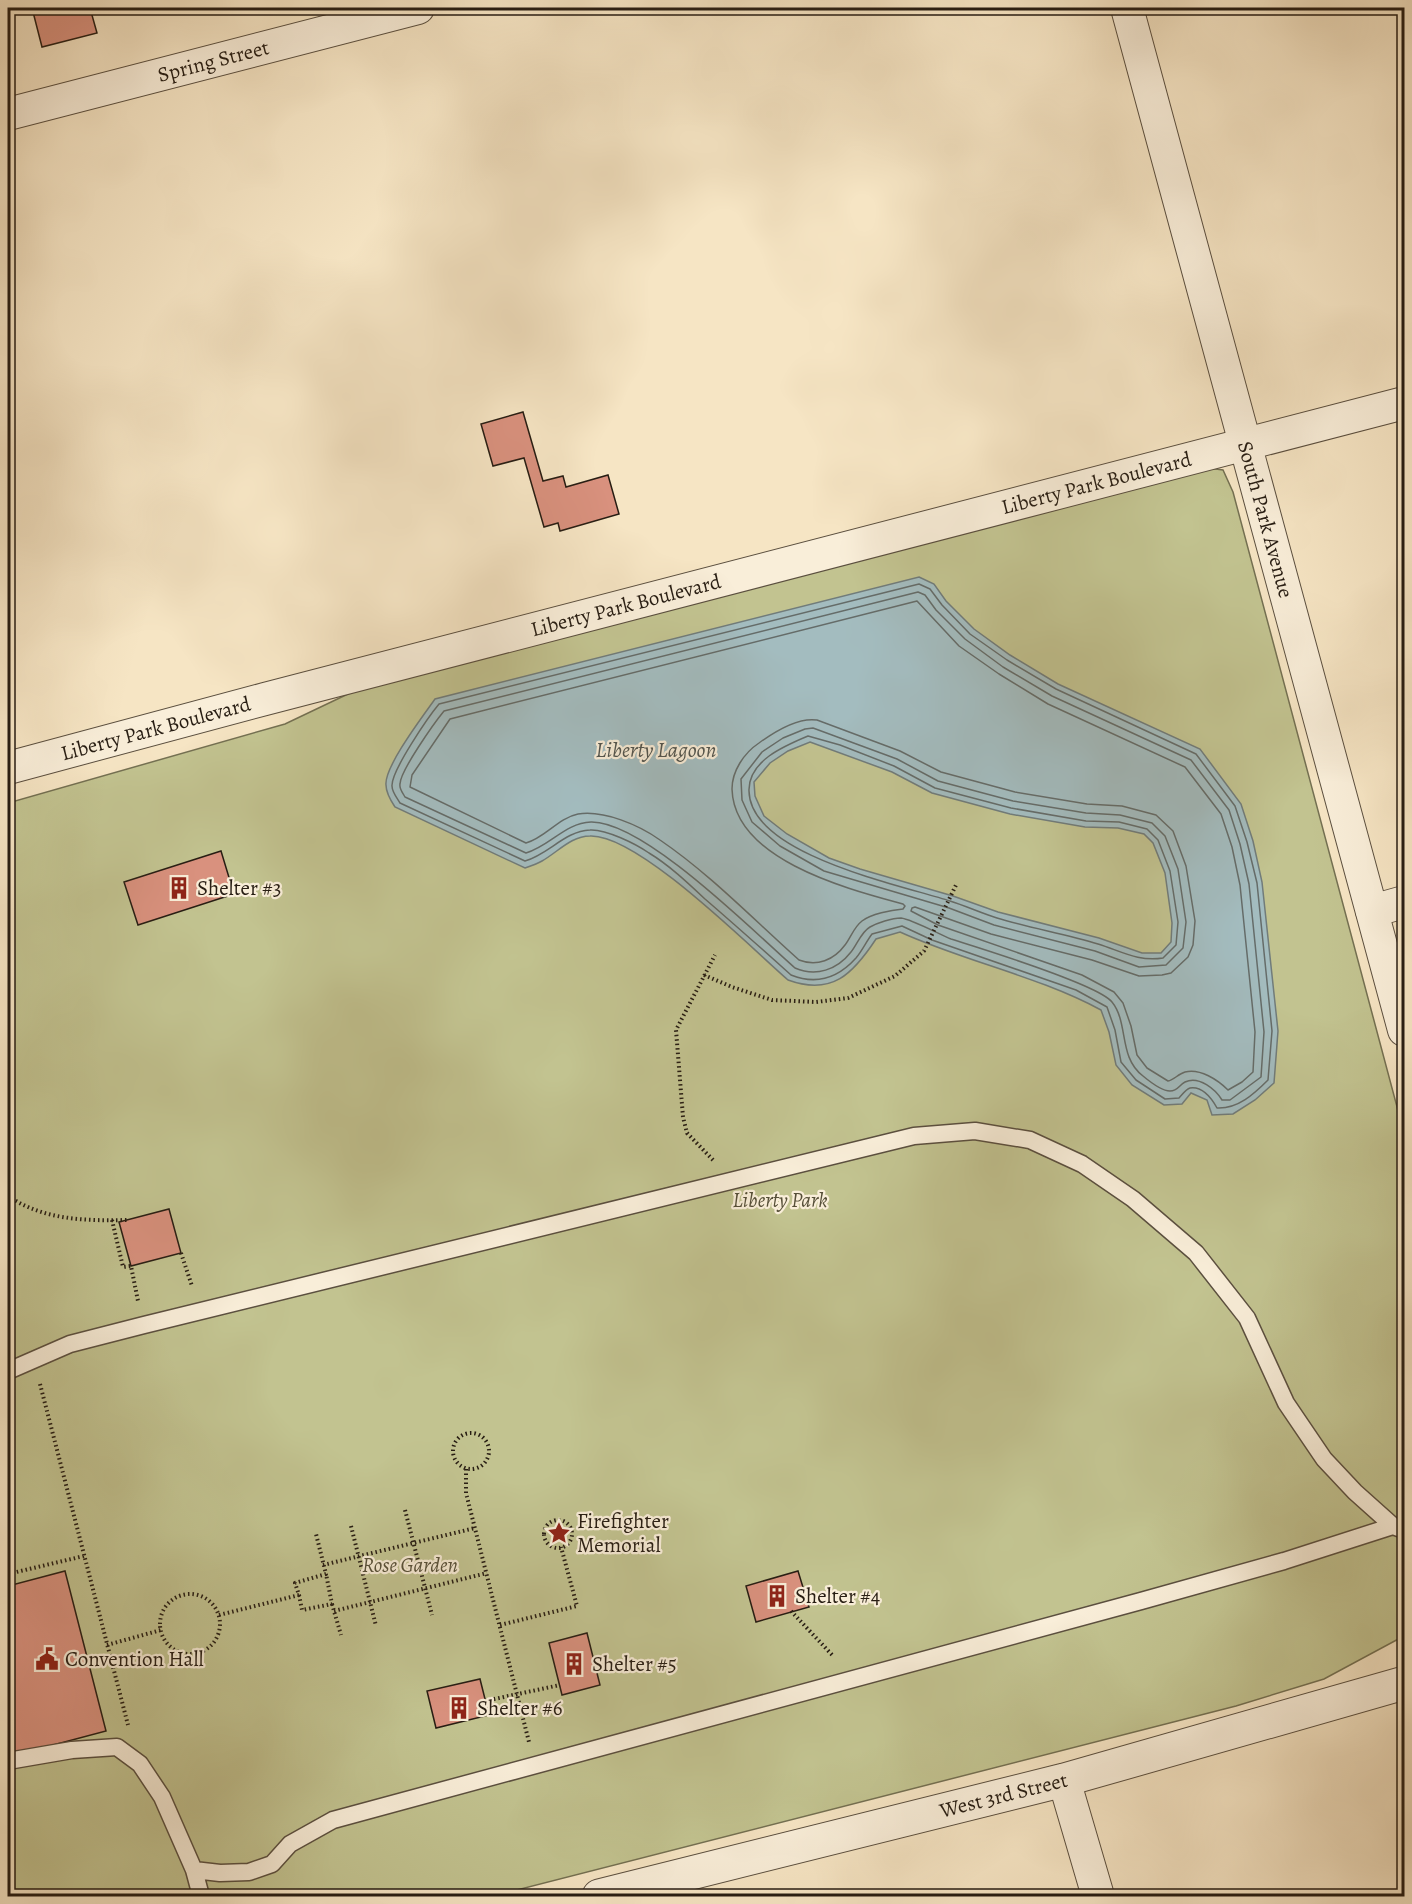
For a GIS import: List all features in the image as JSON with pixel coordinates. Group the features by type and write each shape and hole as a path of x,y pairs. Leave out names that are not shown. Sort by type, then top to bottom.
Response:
{"street":[{"name":"Spring Street","path":"8,114 418,8"},
{"name":"South Park Avenue","path":"1127,8 1404,1030"},
{"name":"Liberty Park Boulevard","path":"8,768 276,696 1404,403"},
{"path":"1372,911 1404,902"},
{"name":"West 3rd Street","path":"599,1896 1064,1780 1404,1683"},
{"path":"1064,1780 1098,1896"}],"lane":[{"path":"8,1371 70,1344 144,1325 914,1136 975,1131 1030,1140 1082,1164 1133,1199 1196,1253 1246,1318 1286,1403 1324,1459 1355,1492 1399,1528"},
{"path":"194,1870 220,1873 249,1872 272,1864 290,1844 333,1820 856,1680 1399,1528"},
{"path":"8,1761 72,1750 117,1747 140,1764 162,1797 194,1870 201,1896"}],"path":[{"path":"704,975 772,1000 816,1002 848,998 895,976 924,951 956,885"},
{"path":"716,955 676,1030 683,1117 687,1132 731,1181"},
{"path":"8,1196 16,1202 48,1215 86,1221 127,1220"},
{"path":"112,1220 123,1267 131,1266 144,1325"},
{"path":"181,1253 201,1311"},
{"path":"33,1360 128,1725"},
{"path":"470,1433 476,1434 485,1440 489,1452 479,1467 466,1469 454,1458 453,1446 460,1437 470,1433"},
{"path":"466,1469 466,1493 535,1766"},
{"path":"405,1510 432,1615"},
{"path":"555,1520 568,1523 572,1531 569,1543 561,1547 551,1546 544,1534 547,1525 555,1520"},
{"path":"351,1526 376,1626"},
{"path":"323,1564 475,1528"},
{"path":"316,1534 341,1635"},
{"path":"500,1625 578,1606 561,1547"},
{"path":"8,1574 84,1556"},
{"path":"334,1611 487,1573"},
{"path":"326,1574 295,1582 302,1610 332,1604"},
{"path":"219,1615 299,1594"},
{"path":"198,1595 214,1606 219,1615 219,1634 214,1643 197,1653 178,1652 170,1647 161,1630 160,1620 164,1611 178,1597 198,1595"},
{"path":"791,1611 856,1680"},
{"path":"107,1646 161,1630"},
{"path":"485,1701 560,1685"}],"green space":[{"name":"Liberty Park","path":"1201,467 1223,470 1233,492 1404,1133 1404,1636 1324,1679 1236,1706 493,1896 8,1896 8,803 285,724 371,683"}],"water":[{"name":"Liberty Lagoon","path":"919,577 934,584 946,601 974,629 1010,655 1058,684 1200,749 1241,804 1253,841 1262,882 1278,1031 1274,1083 1255,1100 1233,1114 1212,1115 1207,1100 1191,1093 1182,1104 1164,1105 1132,1085 1116,1065 1109,1032 1101,1010 1027,978 925,943 900,932 876,939 850,972 840,979 817,985 803,984 788,980 721,919 664,872 611,840 583,837 565,845 542,861 525,868 395,807 390,800 386,785 391,766 435,699","holes":["810,742 892,772 932,793 1010,814 1085,827 1118,828 1144,834 1153,843 1165,873 1172,923 1171,942 1161,953 1142,953 1099,938 998,912 953,896 860,869 829,858 787,834 764,816 755,796 754,782 770,763 788,751"]}],"building":[{"path":"32,8 90,8 97,33 42,47"},
{"path":"523,412 543,481 563,476 566,487 608,475 619,514 560,531 558,523 544,527 524,458 493,466 481,424"},
{"name":"Shelter #3","path":"221,851 234,894 138,925 124,882"},
{"path":"169,1209 181,1253 131,1266 119,1222"},
{"name":"Convention Hall","path":"65,1571 106,1731 8,1757 8,1586"},
{"name":"Shelter #4","path":"798,1571 809,1607 756,1622 746,1586"},
{"name":"Shelter #5","path":"587,1633 600,1685 562,1695 549,1643"},
{"name":"Shelter #6","path":"480,1679 489,1715 436,1728 427,1691"}],"place":[{"name":"Shelter #3","path":"179,888"},
{"name":"Firefighter Memorial","path":"559,1533"},
{"name":"Shelter #4","path":"777,1596"},
{"name":"Convention Hall","path":"47,1659"},
{"name":"Shelter #5","path":"574,1664"},
{"name":"Shelter #6","path":"459,1708"}],"park label":[{"name":"Rose Garden","path":"410,1565"}]}
